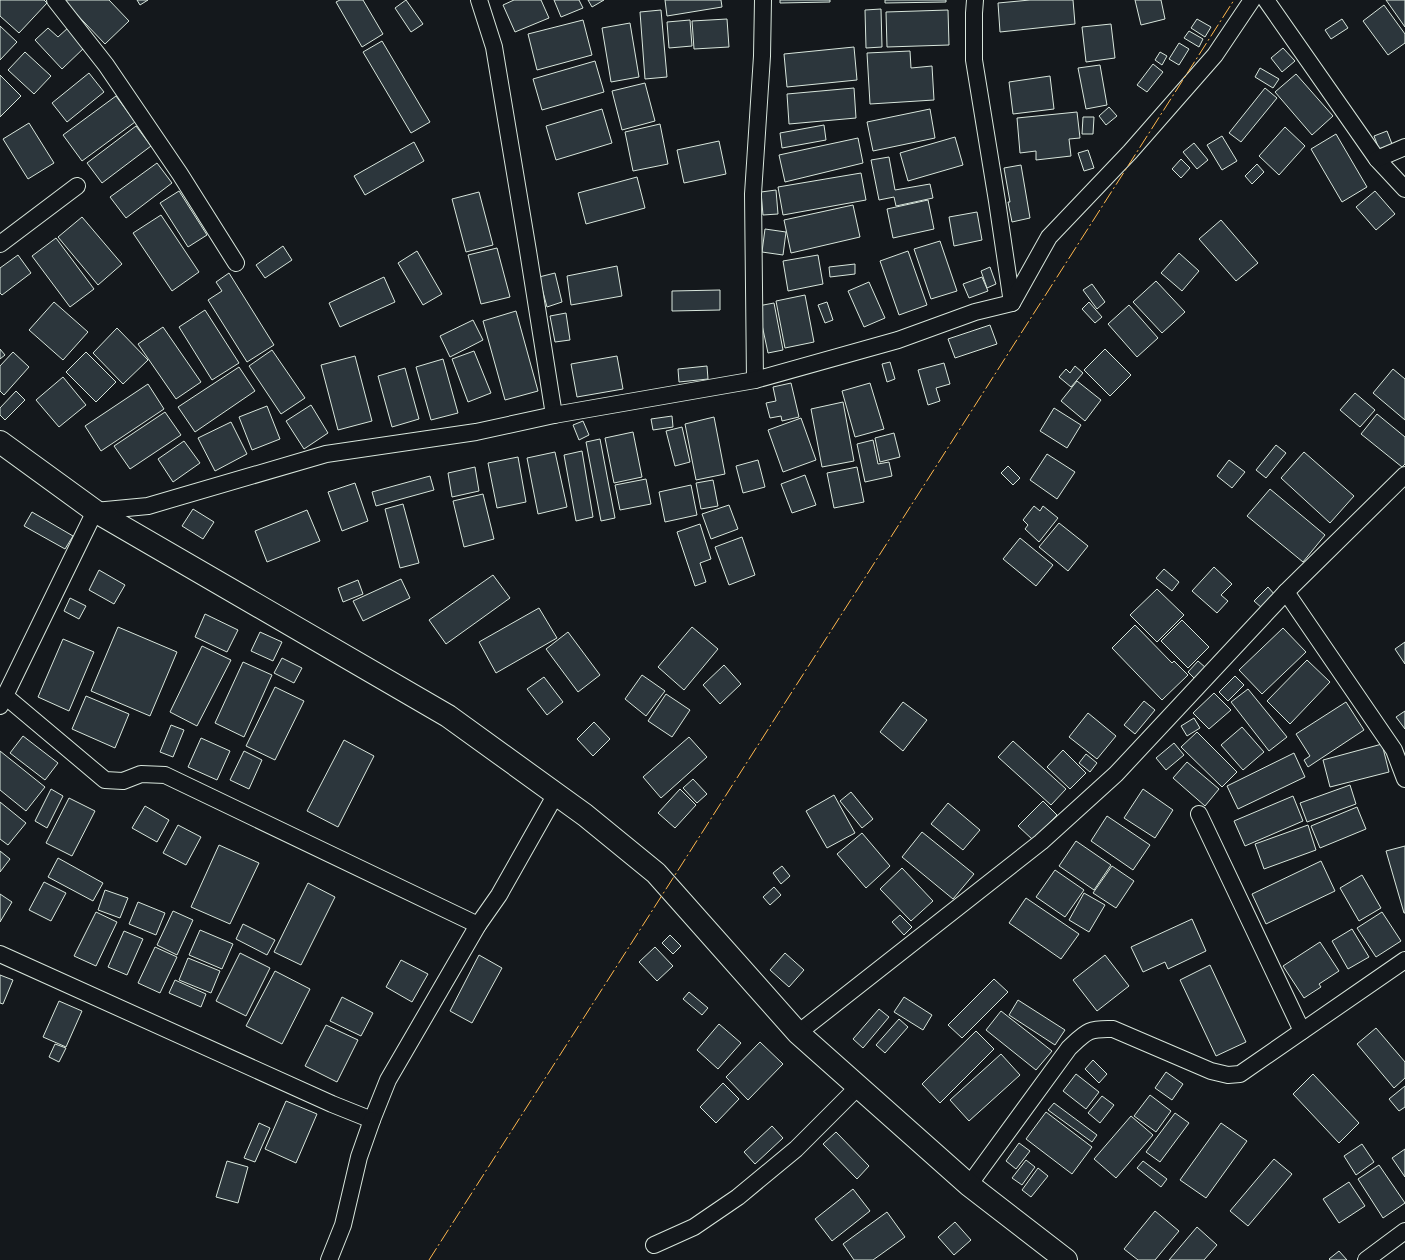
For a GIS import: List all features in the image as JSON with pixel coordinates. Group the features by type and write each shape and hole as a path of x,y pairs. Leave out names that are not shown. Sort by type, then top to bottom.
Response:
{"main road":[{"path":"0,442 96,511 448,716 585,815 656,873 798,1033 969,1185 1066,1260"}],"street":[{"path":"55,0 106,65 180,174 236,263"},
{"path":"479,0 494,48 554,414"},
{"path":"755,380 753,194 762,56 763,0"},
{"path":"976,0 974,13 974,60 1012,303"},
{"path":"1266,0 1377,159 1405,189"},
{"path":"478,925 165,775 141,774 123,781 105,780 3,701 96,511 148,506 326,454 476,432 554,414 755,380 898,340 975,312 1012,303 1048,237 1130,152 1215,55 1248,2"},
{"path":"1377,159 1405,147"},
{"path":"0,244 76,186"},
{"path":"798,1033 1041,842 1099,790 1116,774 1286,592 1405,475"},
{"path":"1286,592 1400,746 1405,779"},
{"path":"329,1260 343,1226 359,1157 388,1080 478,925 499,895 556,794"},
{"path":"1199,814 1302,1031"},
{"path":"0,954 332,1104 372,1120"},
{"path":"969,1185 1069,1048 1087,1031 1101,1028 1113,1029 1211,1071 1228,1075 1240,1074 1405,960"},
{"path":"654,1245 694,1227 738,1198 796,1149 858,1087"},
{"path":"1366,1260 1405,1231"}],"building":[{"path":"0,0 44,0 47,3 19,33 0,16"},
{"path":"63,0 109,0 129,21 105,44"},
{"path":"137,0 148,0 140,5"},
{"path":"340,0 363,0 383,34 362,47 336,2"},
{"path":"406,0 423,24 411,32 395,8"},
{"path":"514,0 541,0 549,18 515,32 503,5"},
{"path":"554,0 579,0 583,8 561,17"},
{"path":"588,0 604,0 592,7"},
{"path":"665,0 721,0 722,7 667,16"},
{"path":"780,0 830,0 830,2 780,3"},
{"path":"885,0 946,0 946,2 885,3"},
{"path":"1030,0 1073,0 1075,24 1000,32 998,3"},
{"path":"1135,0 1161,0 1165,19 1141,25"},
{"path":"1386,0 1405,0 1405,27"},
{"path":"1384,5 1405,34 1405,43 1388,55 1363,21"},
{"path":"881,9 882,47 866,48 865,10"},
{"path":"661,10 667,77 645,79 640,12"},
{"path":"948,10 949,45 887,47 886,12"},
{"path":"727,19 729,47 694,49 692,21"},
{"path":"1197,19 1211,27 1205,37 1191,28"},
{"path":"1342,19 1348,28 1331,39 1325,30"},
{"path":"583,20 592,55 537,70 528,34"},
{"path":"690,20 692,46 669,48 667,22"},
{"path":"630,23 639,77 611,82 602,28"},
{"path":"1111,24 1115,58 1086,62 1082,27"},
{"path":"0,26 17,42 0,60"},
{"path":"69,27 86,46 62,69 35,40 48,28 58,37"},
{"path":"1189,31 1203,39 1199,47 1184,38"},
{"path":"382,41 430,122 411,133 363,52"},
{"path":"1179,43 1189,49 1179,65 1169,59"},
{"path":"854,47 857,80 787,87 784,54"},
{"path":"1283,48 1295,61 1282,72 1271,58"},
{"path":"910,51 911,68 932,66 934,100 870,104 867,53"},
{"path":"25,52 51,76 34,94 8,70"},
{"path":"1160,52 1167,56 1162,65 1155,60"},
{"path":"595,61 604,92 542,110 533,79"},
{"path":"1153,64 1163,72 1147,92 1137,85"},
{"path":"1100,65 1107,105 1086,109 1078,68"},
{"path":"1260,68 1279,79 1273,88 1255,77"},
{"path":"89,73 104,92 67,122 52,103"},
{"path":"1296,74 1333,116 1312,135 1275,92"},
{"path":"0,75 21,96 0,117"},
{"path":"1050,76 1054,109 1013,114 1009,82"},
{"path":"645,83 655,121 622,130 612,91"},
{"path":"854,88 856,118 789,124 787,94"},
{"path":"1265,88 1277,98 1241,142 1229,133"},
{"path":"116,96 135,122 82,161 63,135"},
{"path":"1109,107 1117,116 1106,125 1099,116"},
{"path":"602,109 612,143 556,160 546,126"},
{"path":"930,109 935,138 873,151 867,122"},
{"path":"1077,112 1080,138 1069,139 1071,156 1036,160 1036,151 1020,153 1017,118"},
{"path":"1083,117 1094,117 1093,134 1082,134"},
{"path":"29,123 54,163 28,179 3,139"},
{"path":"660,124 668,164 633,171 625,132"},
{"path":"824,125 826,140 782,148 780,133"},
{"path":"136,126 151,146 102,183 87,163"},
{"path":"1285,127 1305,146 1279,175 1259,156"},
{"path":"1387,131 1392,144 1379,149 1374,136"},
{"path":"1336,134 1367,187 1342,202 1311,149"},
{"path":"1222,136 1237,161 1222,170 1207,145"},
{"path":"955,137 963,165 908,181 900,153"},
{"path":"858,138 863,163 785,182 779,155"},
{"path":"719,141 726,174 684,183 677,150"},
{"path":"414,142 424,161 365,195 354,176"},
{"path":"1194,143 1208,160 1197,169 1183,152"},
{"path":"1088,150 1094,168 1084,171 1078,153"},
{"path":"889,157 895,190 930,184 933,198 896,206 894,197 879,200 871,160"},
{"path":"1181,159 1190,168 1181,178 1172,169"},
{"path":"157,163 172,183 126,218 110,197"},
{"path":"1257,164 1264,172 1252,184 1245,176"},
{"path":"1021,165 1030,218 1012,222 1004,168"},
{"path":"861,173 866,200 783,215 778,187"},
{"path":"637,177 645,208 586,224 578,193"},
{"path":"776,190 778,214 763,215 761,192"},
{"path":"179,191 207,235 188,247 160,203"},
{"path":"1375,191 1395,214 1376,230 1356,207"},
{"path":"479,192 493,245 466,252 452,199"},
{"path":"928,200 934,229 893,238 887,209"},
{"path":"853,205 860,237 791,253 784,220"},
{"path":"977,212 982,240 954,246 949,217"},
{"path":"161,215 199,272 172,291 133,233"},
{"path":"82,217 122,264 98,285 58,237"},
{"path":"1221,220 1258,263 1236,281 1199,239"},
{"path":"765,229 786,232 783,255 762,252"},
{"path":"56,238 94,289 70,307 32,256"},
{"path":"940,241 957,291 931,299 914,249"},
{"path":"283,246 292,260 265,278 256,265"},
{"path":"497,248 510,297 481,304 468,255"},
{"path":"417,251 442,294 423,305 398,263"},
{"path":"908,251 927,305 899,315 880,261"},
{"path":"1179,253 1199,271 1182,291 1161,273"},
{"path":"18,255 31,273 2,295 0,293 0,268"},
{"path":"818,255 823,284 788,291 783,261"},
{"path":"855,264 855,274 830,277 829,267"},
{"path":"617,266 622,296 571,305 567,276"},
{"path":"990,267 996,284 987,288 981,271"},
{"path":"229,273 274,345 247,362 208,300 222,291 216,282"},
{"path":"555,273 562,302 547,307 539,277"},
{"path":"384,277 395,302 340,327 329,303"},
{"path":"982,277 988,291 969,298 963,284"},
{"path":"1156,281 1185,312 1162,333 1133,302"},
{"path":"869,282 885,318 864,327 848,291"},
{"path":"1092,284 1105,302 1097,309 1083,290"},
{"path":"720,290 720,310 672,311 672,291"},
{"path":"805,295 814,342 785,348 776,301"},
{"path":"54,302 88,332 63,360 29,330"},
{"path":"827,302 833,320 825,323 818,305"},
{"path":"1089,302 1102,317 1095,323 1082,309"},
{"path":"774,303 783,350 768,353 758,306"},
{"path":"1129,305 1158,338 1137,357 1108,324"},
{"path":"205,310 239,363 212,380 179,327"},
{"path":"516,311 538,391 505,400 483,321"},
{"path":"566,313 570,340 555,342 550,316"},
{"path":"473,320 483,340 450,357 440,336"},
{"path":"990,325 997,344 955,358 948,339"},
{"path":"163,327 201,382 176,399 138,344"},
{"path":"117,328 148,360 123,384 93,353"},
{"path":"0,349 5,355 0,359"},
{"path":"1105,349 1131,375 1110,396 1084,370"},
{"path":"272,350 305,398 281,414 249,366"},
{"path":"474,351 491,393 468,402 452,359"},
{"path":"13,352 29,367 4,395 0,391 0,366"},
{"path":"86,352 116,382 96,402 66,372"},
{"path":"355,356 372,421 338,430 321,365"},
{"path":"617,356 623,389 577,397 571,364"},
{"path":"443,359 458,413 431,420 416,367"},
{"path":"890,362 895,379 887,382 882,364"},
{"path":"944,363 950,384 936,388 940,401 928,405 918,370"},
{"path":"707,366 708,379 679,382 678,369"},
{"path":"1075,366 1083,373 1071,387 1059,377 1066,369 1070,373"},
{"path":"239,367 255,391 195,432 178,407"},
{"path":"405,368 419,419 392,427 378,376"},
{"path":"1393,369 1405,379 1405,420 1373,393"},
{"path":"63,377 86,405 59,427 36,400"},
{"path":"1077,381 1101,400 1085,421 1061,401"},
{"path":"791,383 799,417 782,421 781,416 770,418 766,403 776,401 773,387"},
{"path":"870,383 884,429 855,437 842,391"},
{"path":"148,384 164,409 101,451 85,426"},
{"path":"16,391 25,400 5,420 0,415 0,408"},
{"path":"1355,393 1375,410 1360,427 1340,410"},
{"path":"843,402 854,461 822,467 811,409"},
{"path":"311,405 328,433 304,449 286,421"},
{"path":"267,406 280,439 252,450 239,417"},
{"path":"1054,408 1081,425 1067,448 1040,431"},
{"path":"165,412 181,435 130,469 114,446"},
{"path":"1377,414 1405,437 1405,464 1402,467 1361,434"},
{"path":"672,416 673,427 653,430 651,419"},
{"path":"714,417 725,474 696,480 685,424"},
{"path":"801,418 816,460 783,472 768,430"},
{"path":"583,421 589,435 579,440 573,425"},
{"path":"231,422 247,454 215,471 198,438"},
{"path":"682,427 690,462 675,466 666,431"},
{"path":"633,432 642,477 614,483 605,438"},
{"path":"894,433 900,457 880,462 875,438"},
{"path":"600,439 615,518 601,521 586,442"},
{"path":"873,440 878,464 889,462 892,476 865,482 857,444"},
{"path":"184,441 200,463 173,482 158,459"},
{"path":"1276,445 1286,453 1266,478 1256,470"},
{"path":"582,451 593,517 576,521 564,455"},
{"path":"555,452 567,507 538,514 527,458"},
{"path":"1304,452 1354,496 1330,523 1281,478"},
{"path":"1047,454 1075,472 1057,499 1030,480"},
{"path":"518,457 526,502 497,508 488,463"},
{"path":"758,460 765,487 743,493 736,466"},
{"path":"1229,460 1245,472 1232,488 1217,476"},
{"path":"1008,466 1020,478 1013,485 1001,473"},
{"path":"475,467 479,491 452,497 448,473"},
{"path":"857,467 864,502 834,508 827,473"},
{"path":"805,475 816,505 792,513 781,484"},
{"path":"430,476 434,490 376,506 372,492"},
{"path":"646,479 651,504 620,510 615,485"},
{"path":"713,480 718,506 701,509 696,483"},
{"path":"355,483 368,521 342,531 328,492"},
{"path":"691,485 697,515 665,522 659,492"},
{"path":"1270,489 1325,535 1303,562 1247,516"},
{"path":"483,494 494,539 464,547 453,501"},
{"path":"403,504 419,563 400,568 385,509"},
{"path":"729,505 738,529 711,539 702,514"},
{"path":"1034,506 1040,511 1043,506 1058,518 1039,542 1025,529 1028,525 1023,520"},
{"path":"193,509 214,522 203,539 182,526"},
{"path":"307,510 320,541 267,562 255,531"},
{"path":"32,512 73,536 65,549 24,526"},
{"path":"1059,523 1088,546 1068,571 1039,547"},
{"path":"700,524 711,559 700,563 706,582 695,586 677,532"},
{"path":"742,537 755,575 729,585 715,547"},
{"path":"1020,538 1053,565 1036,586 1003,559"},
{"path":"1214,567 1232,584 1221,595 1228,601 1217,613 1192,591"},
{"path":"1164,569 1179,582 1172,591 1156,578"},
{"path":"99,570 125,585 114,604 89,590"},
{"path":"493,575 510,598 446,644 429,620"},
{"path":"401,579 410,598 363,621 353,601"},
{"path":"358,580 363,594 343,602 338,588"},
{"path":"1268,587 1275,595 1262,608 1254,601"},
{"path":"1157,589 1184,615 1157,642 1130,615"},
{"path":"70,598 86,606 79,619 64,611"},
{"path":"539,608 557,638 496,673 479,642"},
{"path":"205,614 238,630 227,652 195,637"},
{"path":"1182,620 1209,647 1188,668 1161,641"},
{"path":"1135,625 1172,663 1174,661 1188,675 1162,700 1112,648"},
{"path":"118,627 177,652 150,716 91,691"},
{"path":"692,627 718,649 684,690 658,667"},
{"path":"1283,628 1306,652 1262,694 1239,670"},
{"path":"260,632 282,642 273,661 251,651"},
{"path":"568,632 600,675 578,692 546,649"},
{"path":"63,639 94,652 69,711 38,697"},
{"path":"1405,642 1405,664 1395,649"},
{"path":"202,646 231,660 197,726 170,712"},
{"path":"282,658 302,668 294,683 274,673"},
{"path":"1307,660 1330,682 1290,724 1267,701"},
{"path":"1198,661 1206,668 1196,680 1188,672"},
{"path":"243,662 272,675 244,737 215,723"},
{"path":"724,665 741,684 720,704 703,685"},
{"path":"642,675 665,691 646,716 625,699"},
{"path":"1235,676 1244,685 1228,701 1219,692"},
{"path":"544,677 563,702 547,715 527,689"},
{"path":"275,687 304,701 275,760 246,746"},
{"path":"1248,689 1287,737 1269,751 1231,702"},
{"path":"1214,693 1231,710 1209,729 1193,713"},
{"path":"666,694 690,710 672,737 648,721"},
{"path":"86,696 129,714 115,748 72,729"},
{"path":"1144,701 1155,710 1135,734 1124,725"},
{"path":"903,702 927,720 903,751 880,732"},
{"path":"1346,702 1364,730 1308,767 1304,760 1310,756 1296,734"},
{"path":"1405,711 1405,729 1396,717"},
{"path":"1088,713 1116,736 1097,759 1069,737"},
{"path":"1194,718 1200,728 1187,736 1181,726"},
{"path":"594,722 610,739 593,756 577,739"},
{"path":"171,725 184,730 173,757 160,752"},
{"path":"1242,727 1264,752 1243,770 1221,745"},
{"path":"1197,732 1237,772 1222,787 1181,747"},
{"path":"23,736 58,763 45,780 10,753"},
{"path":"689,737 707,757 661,798 643,777"},
{"path":"201,738 230,751 217,780 188,767"},
{"path":"344,740 374,756 338,827 307,811"},
{"path":"1013,741 1066,789 1051,805 998,757"},
{"path":"1174,743 1184,755 1166,770 1156,758"},
{"path":"1382,744 1389,772 1330,787 1323,760"},
{"path":"1063,750 1086,773 1070,789 1047,767"},
{"path":"0,751 45,787 26,811 0,790"},
{"path":"244,751 262,760 249,789 230,780"},
{"path":"1294,753 1305,777 1238,809 1227,786"},
{"path":"1086,754 1097,763 1090,772 1079,763"},
{"path":"1187,762 1219,789 1205,806 1173,778"},
{"path":"693,779 707,794 697,803 683,788"},
{"path":"1350,785 1356,804 1307,822 1300,803"},
{"path":"51,789 63,796 47,828 35,821"},
{"path":"680,789 696,805 675,828 658,813"},
{"path":"1143,789 1173,810 1155,838 1124,818"},
{"path":"851,792 873,819 862,828 840,801"},
{"path":"834,795 855,833 827,848 806,811"},
{"path":"1293,796 1303,821 1245,846 1234,821"},
{"path":"69,798 95,811 72,856 46,843"},
{"path":"1043,801 1057,815 1033,840 1018,826"},
{"path":"0,802 26,823 8,845 0,839"},
{"path":"948,803 980,830 963,850 931,824"},
{"path":"145,806 169,820 157,842 132,828"},
{"path":"1357,807 1366,829 1320,848 1311,826"},
{"path":"1107,816 1150,845 1133,870 1091,841"},
{"path":"178,825 201,837 186,865 163,853"},
{"path":"1308,825 1316,850 1264,869 1255,844"},
{"path":"922,832 974,874 953,899 902,857"},
{"path":"862,833 890,866 866,888 837,854"},
{"path":"1076,841 1111,865 1094,890 1059,866"},
{"path":"219,845 259,863 230,924 191,907"},
{"path":"1405,846 1405,913 1404,913 1386,851"},
{"path":"0,851 10,859 0,872"},
{"path":"58,858 103,883 93,901 48,877"},
{"path":"1321,861 1335,891 1266,924 1252,894"},
{"path":"782,866 790,876 781,884 773,873"},
{"path":"1112,866 1134,881 1116,908 1093,893"},
{"path":"902,868 933,901 911,921 880,889"},
{"path":"1055,870 1084,890 1065,917 1036,897"},
{"path":"1362,875 1381,908 1359,921 1340,888"},
{"path":"44,882 66,893 51,921 29,910"},
{"path":"308,883 335,897 301,965 274,952"},
{"path":"774,887 781,895 770,905 763,897"},
{"path":"105,890 128,898 120,918 98,910"},
{"path":"1084,893 1105,905 1089,932 1069,920"},
{"path":"0,894 12,902 0,922"},
{"path":"1026,898 1079,934 1061,959 1009,923"},
{"path":"138,902 165,913 156,935 129,924"},
{"path":"173,911 193,920 177,955 157,945"},
{"path":"96,912 117,922 96,966 74,956"},
{"path":"1382,912 1401,941 1376,957 1357,928"},
{"path":"900,915 912,927 904,935 892,922"},
{"path":"1192,919 1206,951 1168,969 1165,962 1143,972 1131,947"},
{"path":"243,924 275,940 267,955 236,939"},
{"path":"1352,929 1369,957 1348,969 1332,941"},
{"path":"200,930 233,944 222,969 189,955"},
{"path":"124,931 143,939 127,975 108,967"},
{"path":"670,935 681,946 673,954 662,943"},
{"path":"1320,942 1339,971 1319,984 1321,987 1304,998 1283,966"},
{"path":"155,947 177,957 160,993 138,983"},
{"path":"655,947 673,966 657,981 639,962"},
{"path":"240,953 270,968 246,1016 216,1001"},
{"path":"785,953 804,970 789,987 770,970"},
{"path":"479,955 502,968 472,1023 450,1011"},
{"path":"1105,955 1129,986 1097,1011 1073,980"},
{"path":"188,958 220,971 211,993 179,980"},
{"path":"401,960 428,974 412,1002 386,987"},
{"path":"1210,965 1246,1042 1216,1056 1180,980"},
{"path":"275,971 310,989 282,1044 246,1026"},
{"path":"0,975 13,980 3,1004 0,1003"},
{"path":"994,979 1008,992 962,1038 948,1025"},
{"path":"175,980 206,994 201,1007 169,993"},
{"path":"689,992 708,1008 702,1015 683,999"},
{"path":"342,997 373,1013 361,1036 330,1021"},
{"path":"904,997 932,1015 923,1030 894,1012"},
{"path":"1018,1000 1065,1030 1055,1045 1009,1015"},
{"path":"59,1001 82,1011 66,1047 43,1037"},
{"path":"879,1009 889,1017 863,1048 853,1039"},
{"path":"1001,1011 1052,1051 1036,1070 986,1030"},
{"path":"899,1019 908,1027 885,1053 876,1045"},
{"path":"719,1024 741,1043 718,1069 697,1050"},
{"path":"326,1025 358,1040 337,1082 305,1066"},
{"path":"1376,1028 1405,1062 1405,1078 1394,1088 1357,1044"},
{"path":"976,1031 994,1049 940,1103 922,1084"},
{"path":"760,1042 783,1064 748,1100 726,1077"},
{"path":"55,1044 66,1048 59,1062 49,1057"},
{"path":"1001,1054 1020,1075 969,1121 950,1100"},
{"path":"1093,1060 1107,1074 1099,1083 1085,1069"},
{"path":"1166,1072 1183,1084 1172,1100 1155,1088"},
{"path":"1076,1074 1099,1092 1086,1109 1063,1091"},
{"path":"1313,1074 1359,1123 1339,1143 1293,1094"},
{"path":"723,1083 739,1099 716,1123 700,1107"},
{"path":"1405,1086 1405,1107 1399,1111 1389,1099"},
{"path":"1150,1095 1171,1111 1156,1132 1134,1116"},
{"path":"1102,1096 1114,1105 1100,1123 1088,1113"},
{"path":"286,1101 317,1114 296,1163 265,1149"},
{"path":"1054,1103 1097,1135 1092,1142 1048,1110"},
{"path":"1046,1112 1092,1147 1072,1174 1026,1139"},
{"path":"1175,1113 1189,1123 1160,1162 1146,1152"},
{"path":"1131,1116 1153,1135 1116,1178 1094,1159"},
{"path":"259,1123 270,1128 255,1162 244,1158"},
{"path":"1221,1123 1247,1141 1206,1198 1180,1180"},
{"path":"772,1126 783,1138 755,1164 744,1152"},
{"path":"836,1132 869,1166 857,1179 823,1144"},
{"path":"1019,1143 1030,1151 1016,1169 1006,1161"},
{"path":"1362,1144 1374,1162 1356,1175 1344,1156"},
{"path":"1405,1149 1405,1177 1392,1158"},
{"path":"1274,1159 1292,1174 1248,1226 1230,1211"},
{"path":"1026,1160 1035,1167 1022,1185 1012,1178"},
{"path":"227,1161 248,1167 238,1203 216,1197"},
{"path":"1143,1161 1167,1179 1161,1187 1137,1168"},
{"path":"1379,1165 1405,1203 1383,1218 1358,1179"},
{"path":"1038,1168 1048,1176 1031,1197 1022,1190"},
{"path":"1349,1182 1365,1206 1339,1223 1323,1199"},
{"path":"853,1189 870,1211 832,1241 815,1219"},
{"path":"1155,1211 1179,1231 1155,1260 1138,1260 1124,1249"},
{"path":"887,1212 905,1237 873,1260 854,1260 843,1244"},
{"path":"955,1222 971,1240 954,1255 938,1237"},
{"path":"1197,1227 1217,1245 1204,1260 1169,1260"},
{"path":"1339,1251 1347,1260 1329,1259"}],"power":[{"path":"429,1260 1234,0"}]}
